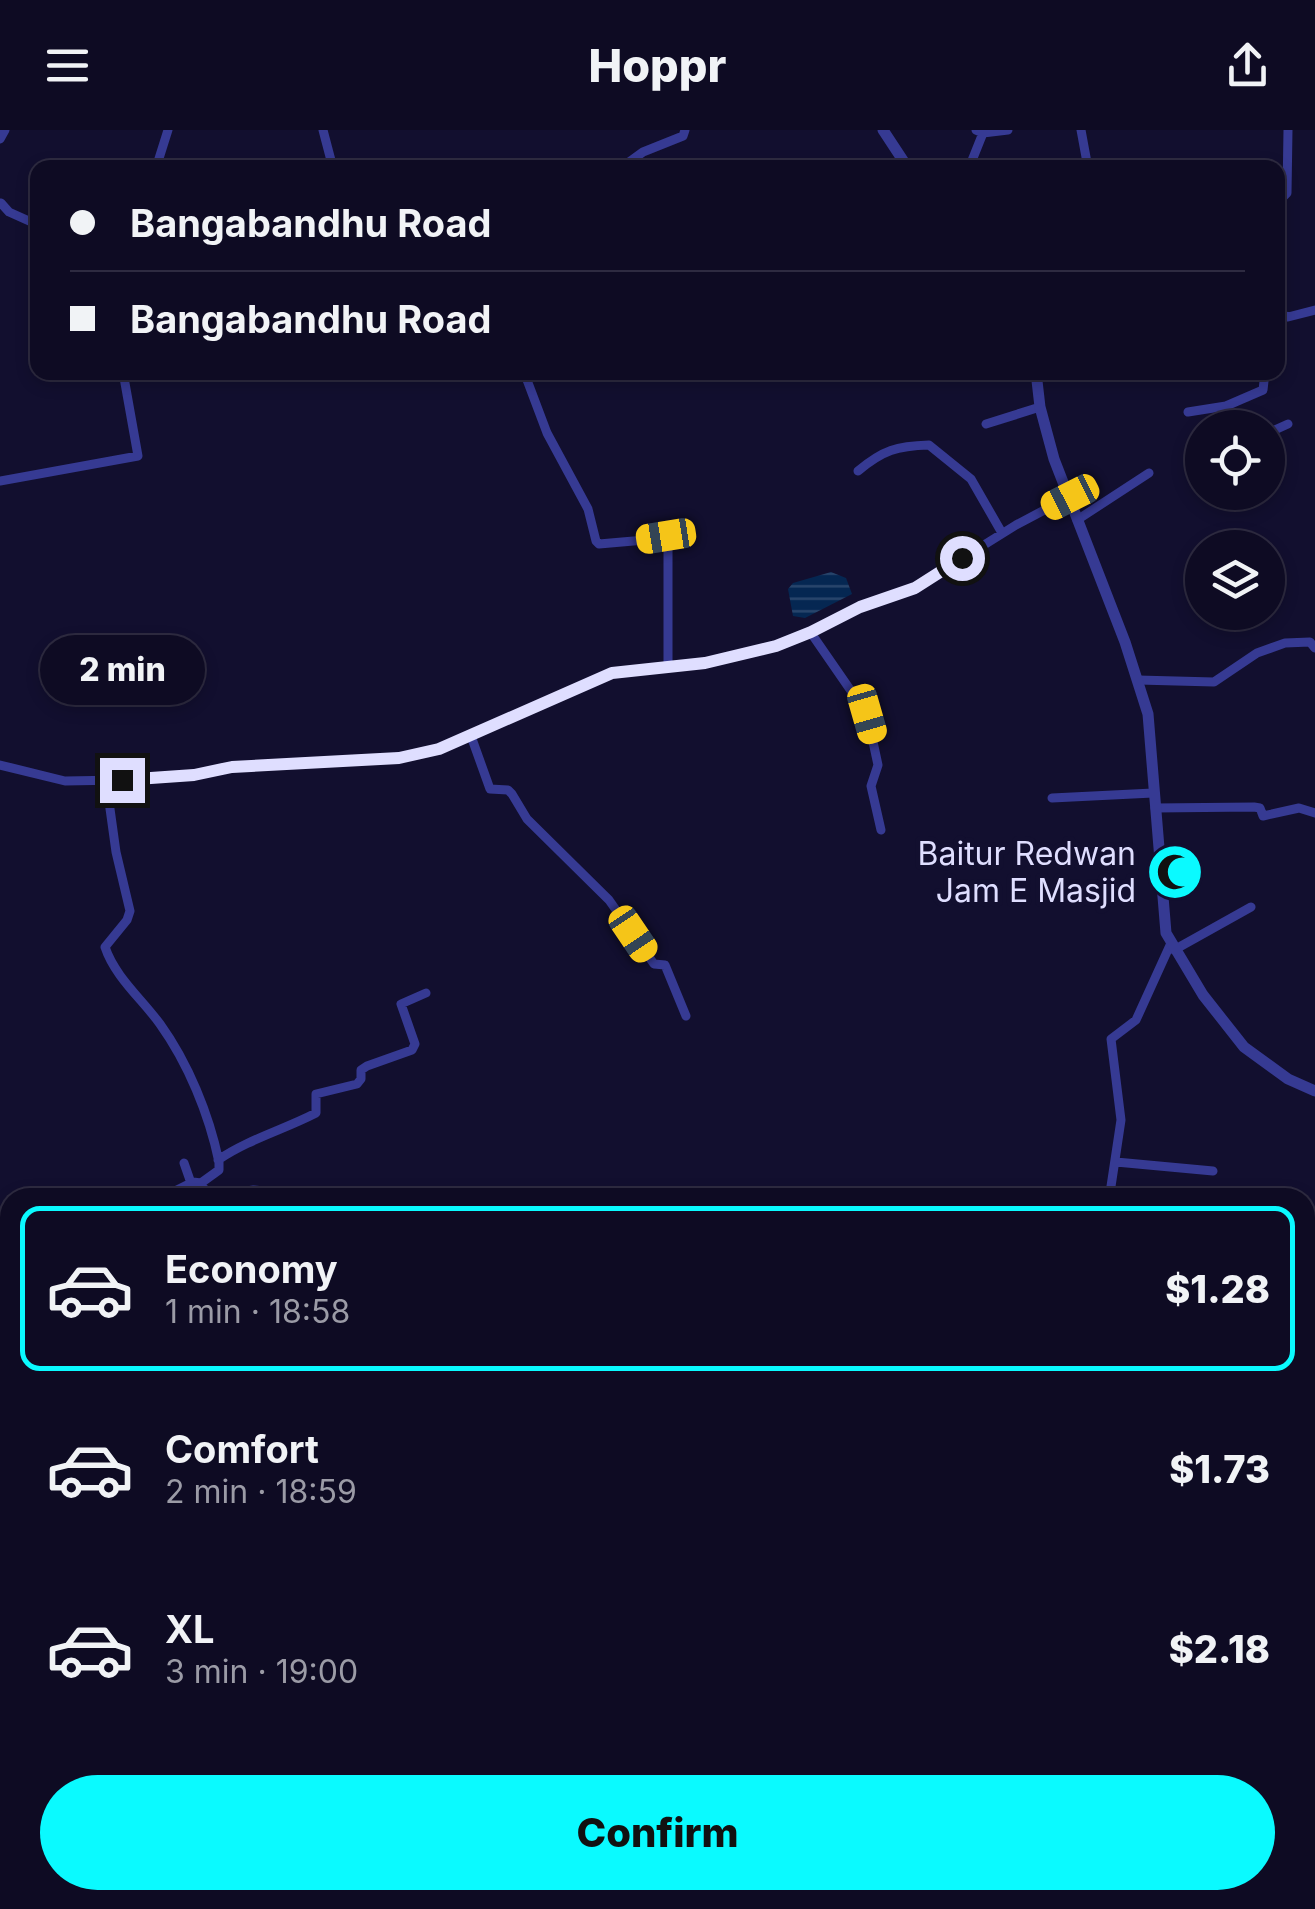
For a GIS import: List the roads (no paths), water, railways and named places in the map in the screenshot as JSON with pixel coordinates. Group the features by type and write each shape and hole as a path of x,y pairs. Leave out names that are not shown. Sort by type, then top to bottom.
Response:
{"street":[{"path":"0,140 5,130"},
{"path":"159,160 168,130"},
{"path":"323,130 331,160"},
{"path":"632,160 683,136 685,130"},
{"path":"882,130 903,160"},
{"path":"971,160 980,131 1008,130"},
{"path":"1080,130 1086,160"},
{"path":"1285,196 1288,130"},
{"path":"0,202 9,212 30,221"},
{"path":"1285,315 1315,310"},
{"path":"0,481 138,456 124,380"},
{"path":"527,380 547,434 588,509 596,541 600,544 668,538 668,666"},
{"path":"1037,380 1054,459 1148,714 1166,934 1204,996 1244,1048 1288,1079 1315,1091"},
{"path":"1201,410 1226,406 1263,390 1264,380"},
{"path":"1226,406 1226,410"},
{"path":"986,424 1040,407"},
{"path":"858,471 878,454 903,447 929,446 971,480 1002,533"},
{"path":"1077,520 1149,473"},
{"path":"0,765 65,781 106,780 194,775 232,767 399,758 439,749 612,673 705,663 811,632 860,607 915,588 1002,533 1070,497"},
{"path":"811,632 867,714 878,765 871,786 880,830"},
{"path":"1138,680 1214,682 1257,653 1285,643 1310,642 1315,648"},
{"path":"471,736 490,789 508,790 527,819 609,900 654,964 665,966 686,1016"},
{"path":"106,780 116,852 130,911 105,947 110,960 161,1025 183,1063 203,1109 218,1160 219,1170 185,1188"},
{"path":"1052,798 1153,793"},
{"path":"1155,808 1254,807 1260,808 1264,816 1299,808 1315,812"},
{"path":"1111,1188 1121,1120 1111,1039 1136,1020 1172,946 1251,907"},
{"path":"218,1160 244,1143 316,1113 316,1094 358,1084 361,1070 367,1066 412,1050 416,1044 401,1004 426,992"},
{"path":"184,1162 203,1188"},
{"path":"1116,1162 1214,1171"}],"water":[{"path":"831,572 846,578 852,594 805,618 793,616 788,589 793,583"}],"place":[{"name":"Baitur Redwan Jam E Masjid","path":"1175,872"}]}
